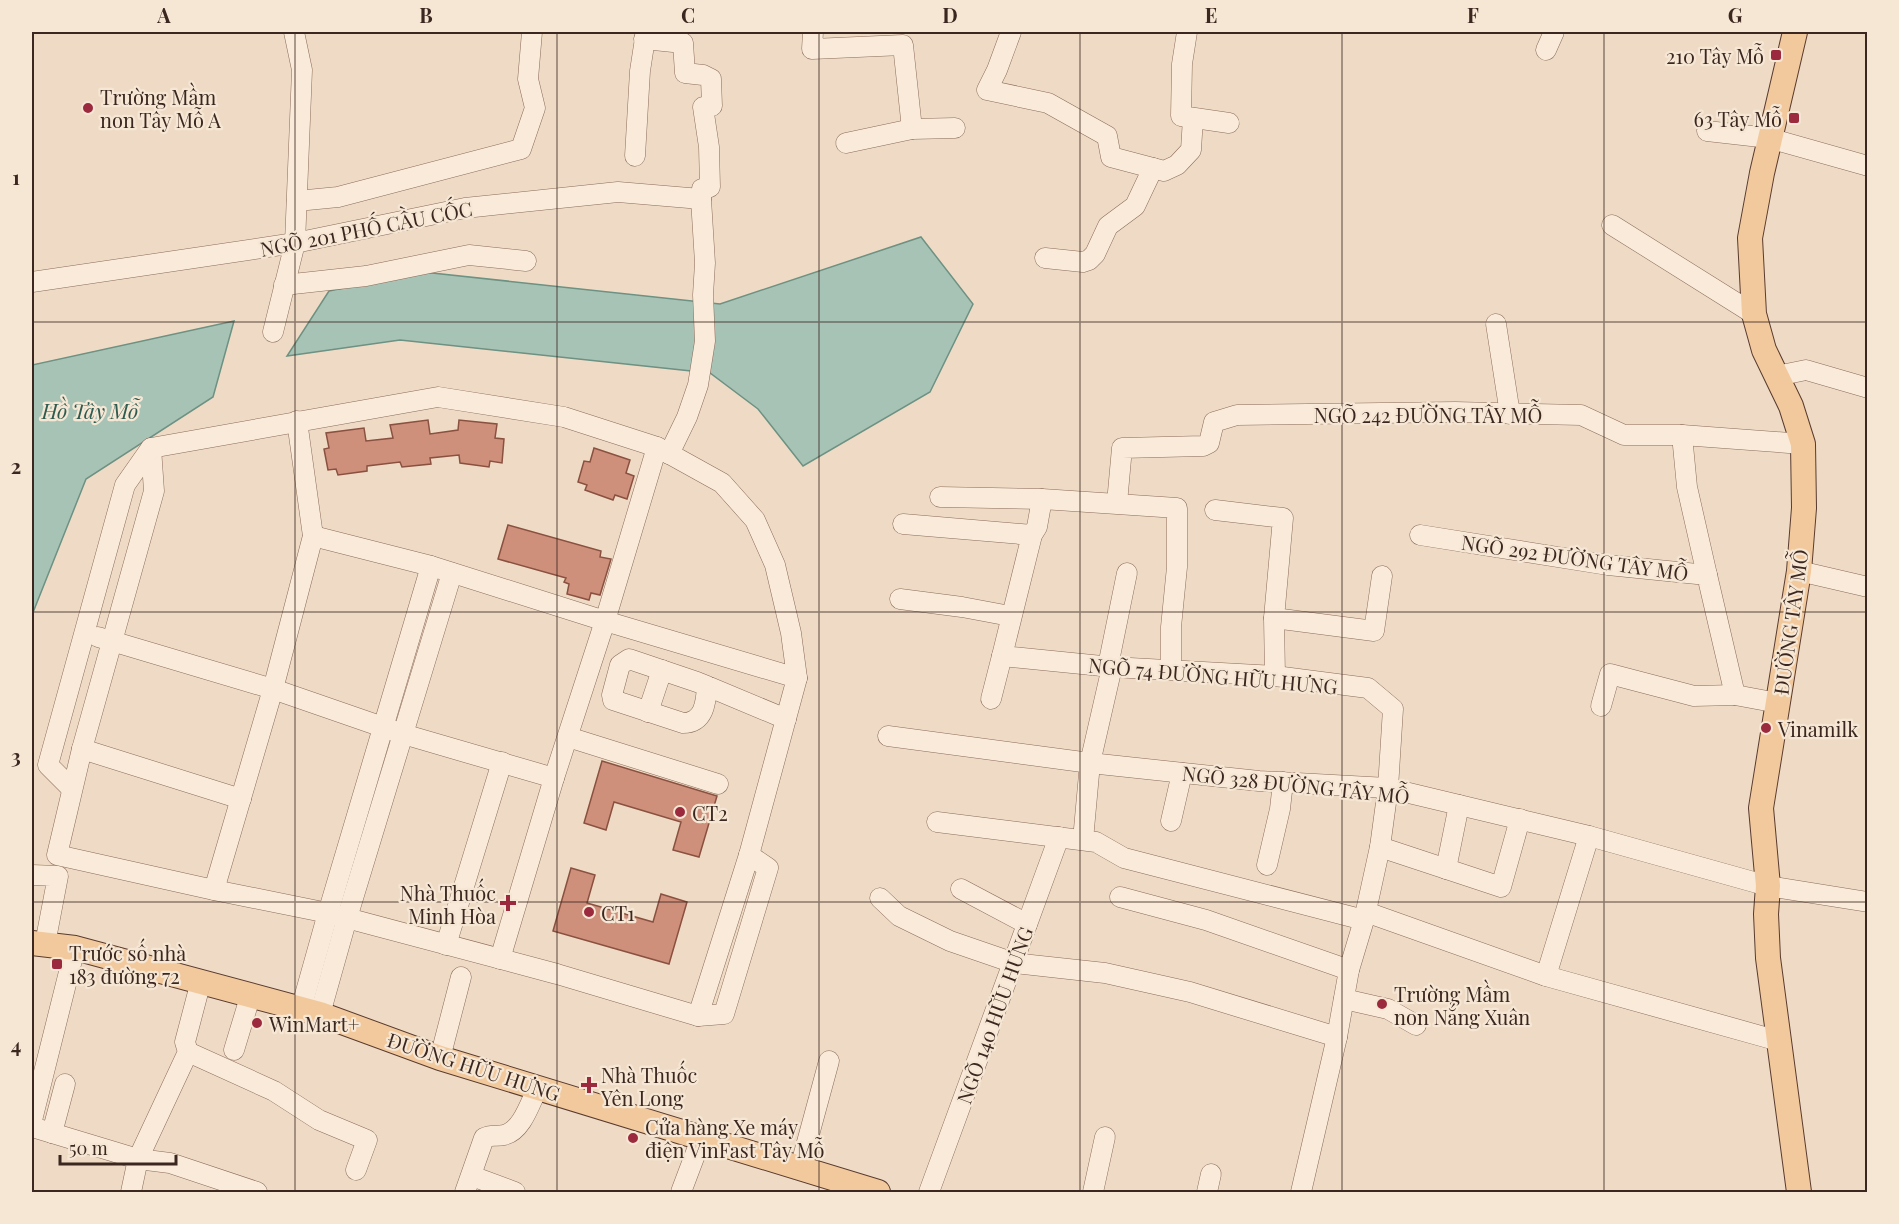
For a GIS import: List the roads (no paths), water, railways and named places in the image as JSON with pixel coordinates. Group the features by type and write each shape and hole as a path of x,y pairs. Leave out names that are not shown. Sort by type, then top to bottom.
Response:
{"main road":[{"path":"1769,138 1795,32"},
{"name":"ĐƯỜNG TÂY MỖ","path":"1769,138 1750,238 1754,314 1764,351 1791,406 1803,444 1804,508 1799,571 1761,807 1768,886 1766,914 1768,958 1799,1192"},
{"name":"ĐƯỜNG HỮU HƯNG","path":"38,944 75,948 251,994 311,1012 440,1058 800,1168 834,1186 878,1192"}],"street":[{"path":"273,332 295,243 302,70 294,32"},
{"path":"297,201 338,196 521,149 536,108 528,79 532,32"},
{"path":"813,32 812,49 903,45 912,129"},
{"path":"1011,32 987,90 1048,103 1107,136 1111,157 1164,171 1177,165 1191,150 1193,118"},
{"path":"1187,32 1182,64 1181,116 1228,123"},
{"path":"1546,50 1554,32"},
{"path":"500,959 554,778 663,450 687,417 698,385 705,341 703,295 705,263 701,199 702,189 710,187 709,147 703,107 712,106 711,79 703,75 685,73 683,44 645,35 635,156"},
{"path":"846,143 912,129 955,128"},
{"path":"1707,131 1769,138 1868,166"},
{"path":"1045,258 1083,262 1089,260 1095,254 1108,226 1135,206 1153,168"},
{"name":"NGÕ 201 PHỐ CẦU CỐC","path":"32,282 295,243 465,208 618,192 701,199"},
{"path":"1612,225 1754,314"},
{"path":"284,285 366,276 469,255 526,261"},
{"path":"1496,324 1510,414"},
{"path":"1777,376 1806,370 1868,388"},
{"path":"72,789 48,765 125,485 151,448 438,397 564,417 663,450 722,483 755,520 775,565 791,633 797,678 749,855 698,1016"},
{"name":"NGÕ 242 ĐƯỜNG TÂY MỖ","path":"1117,503 1122,448 1203,446 1209,443 1214,423 1238,415 1455,412 1581,415 1624,435 1682,435 1803,444"},
{"path":"214,890 273,689 313,536 297,421"},
{"path":"1682,435 1687,487 1707,575"},
{"path":"151,448 154,491 82,749 57,855 337,915 698,1016 724,1014 753,925 768,868 749,855"},
{"path":"940,497 1042,499 1177,508 1177,567 1171,627 1171,669"},
{"path":"991,699 1032,535 1037,527 1042,499"},
{"path":"1215,510 1283,518 1274,618 1275,676"},
{"path":"903,524 1032,535"},
{"name":"NGÕ 292 ĐƯỜNG TÂY MỖ","path":"1420,535 1608,565 1707,575 1735,695"},
{"path":"313,536 430,566 797,678"},
{"path":"311,1012 383,728 430,566"},
{"path":"1799,571 1868,587"},
{"path":"337,915 403,734 452,573"},
{"path":"1083,840 1090,763 1127,573"},
{"path":"1274,618 1374,631 1382,576"},
{"path":"900,599 1011,616"},
{"path":"85,632 273,689 383,728 554,778"},
{"name":"NGÕ 74 ĐƯỜNG HỮU HƯNG","path":"1002,656 1110,667 1275,676 1368,688 1393,709 1388,788 1380,847 1365,916 1349,970 1301,1192"},
{"path":"707,686 703,714 691,723 683,723 613,700 612,695 620,665 628,659 707,686 786,719"},
{"path":"648,712 662,670"},
{"path":"1601,706 1610,674 1694,696 1735,695 1778,703"},
{"name":"NGÕ 328 ĐƯỜNG TÂY MỖ","path":"888,736 1182,773 1388,788 1589,836 1768,886 1868,902"},
{"path":"568,737 718,784"},
{"path":"82,749 241,799"},
{"path":"446,945 502,762"},
{"path":"1171,821 1182,773"},
{"path":"1267,866 1280,809 1283,782"},
{"path":"1446,869 1459,805"},
{"path":"1380,847 1501,887 1520,819"},
{"path":"937,822 1096,842 1124,858 1365,916 1546,975 1779,1041"},
{"path":"1546,975 1589,836"},
{"name":"NGÕ 140 HỮU HƯNG","path":"929,1192 1059,837"},
{"path":"32,875 58,876 38,944"},
{"path":"961,890 1027,924"},
{"path":"1120,897 1206,920 1349,970"},
{"path":"880,898 899,916 950,941 1014,963 1105,973 1168,987 1336,1037"},
{"path":"729,918 753,925"},
{"path":"32,1120 75,948"},
{"path":"440,1058 461,977"},
{"path":"131,1192 138,1159 188,1052 185,1042 201,981"},
{"path":"234,1050 251,994"},
{"path":"1344,999 1389,1009 1416,1024"},
{"path":"188,1052 274,1091 319,1120 367,1140 356,1170"},
{"path":"800,1168 830,1061"},
{"path":"52,1133 65,1084"},
{"path":"515,1192 468,1184 484,1138 490,1135 504,1136 519,1125 538,1088"},
{"path":"32,1127 138,1159 170,1163 257,1192"},
{"path":"1093,1192 1105,1137"},
{"path":"681,1192 701,1139"}],"water":[{"path":"921,237 973,304 930,392 803,466 758,409 710,373 400,340 287,356 329,291 423,272 720,304"},
{"name":"Hồ Tây Mỗ","path":"234,321 213,397 86,479 32,615 32,365"}],"place":[{"name":"210 Tây Mỗ","path":"1776,55"},
{"name":"Trường Mầm non Tây Mỗ A","path":"88,108"},
{"name":"63 Tây Mỗ","path":"1794,118"},
{"name":"Vinamilk","path":"1766,728"},
{"name":"CT2","path":"680,812"},
{"name":"Nhà Thuốc Minh Hòa","path":"508,903"},
{"name":"CT1","path":"589,912"},
{"name":"Trước số nhà 183 đường 72","path":"57,964"},
{"name":"Trường Mầm non Nắng Xuân","path":"1382,1004"},
{"name":"WinMart+","path":"257,1023"},
{"name":"Nhà Thuốc Yên Long","path":"589,1085"},
{"name":"Cửa hàng Xe máy điện VinFast Tây Mỗ","path":"633,1138"}]}
